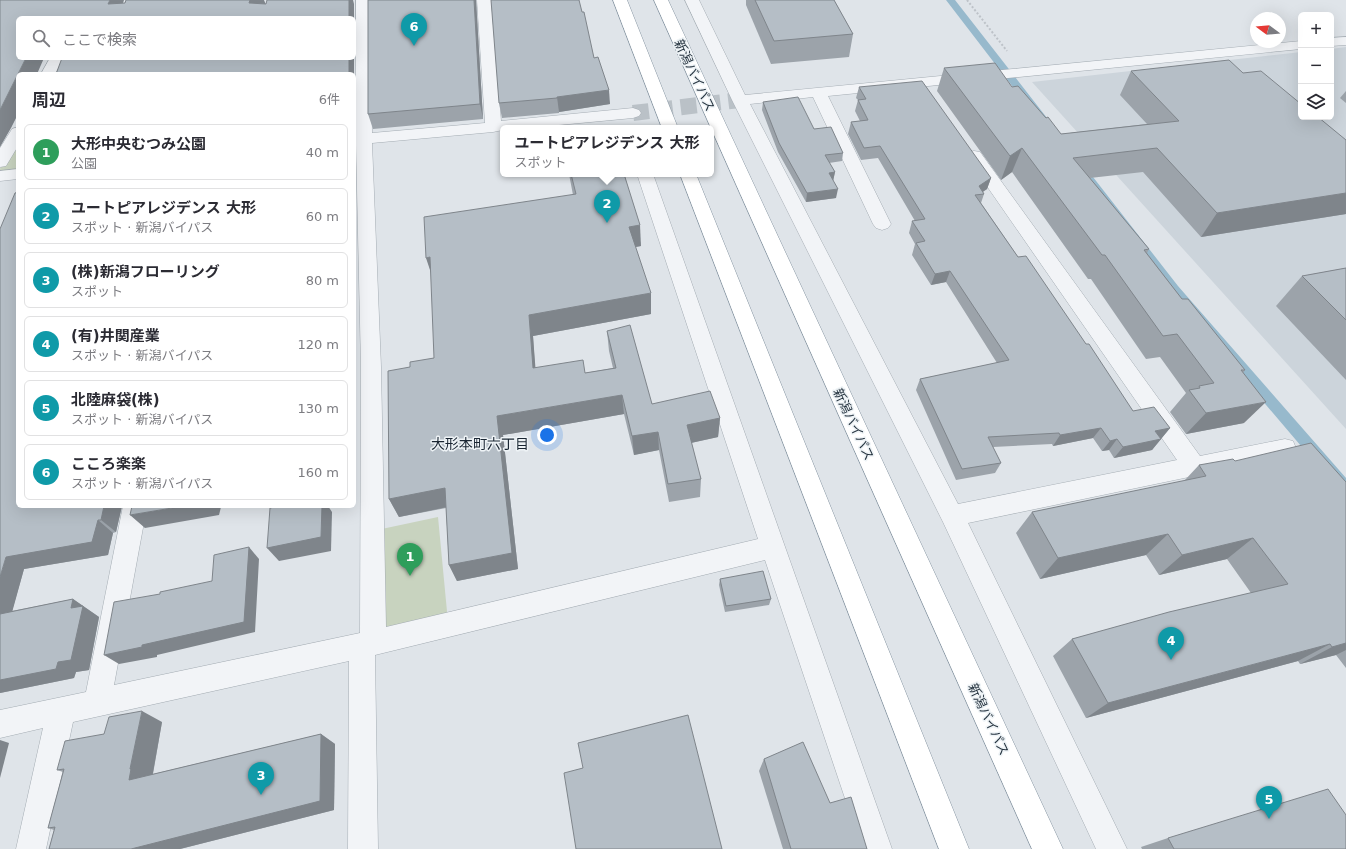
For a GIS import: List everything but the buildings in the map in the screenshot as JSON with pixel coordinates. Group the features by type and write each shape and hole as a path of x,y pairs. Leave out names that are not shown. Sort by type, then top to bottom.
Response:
{"highway":[{"path":"620,0 669,125"},
{"name":"新潟バイパス","path":"661,0 1048,849"},
{"path":"689,177 954,849"}],"street":[{"path":"363,0 359,140 370,367 368,643 363,849"},
{"path":"484,0 493,127"},
{"path":"692,0 740,100 952,516 1112,849"},
{"path":"1334,42 1346,41"},
{"path":"740,100 1298,45"},
{"path":"49,72 56,60"},
{"path":"921,82 935,102"},
{"path":"818,92 882,224"},
{"path":"523,125 629,118"},
{"path":"359,140 500,127"},
{"path":"0,162 16,135"},
{"path":"963,141 1194,466"},
{"path":"0,176 16,174"},
{"path":"646,177 877,849"},
{"path":"952,516 1285,448"},
{"path":"97,703 135,508"},
{"path":"0,724 368,643 772,547"},
{"path":"31,849 61,711"}],"path":[{"path":"967,0 1018,65 1021,72"}],"shaded area":[{"path":"1346,47 1346,429 1032,82 1298,52 1298,120 1334,120 1334,49"}],"green space":[{"path":"16,150 16,175 0,176 0,169 8,151"},
{"path":"438,517 448,622 377,637 377,530"}],"water":[{"path":"946,0 955,0 1178,286 1346,478 1346,499 1171,293"}],"tunnel":[{"path":"633,113 740,100"}],"place":[{"name":"こころ楽楽","path":"414,46"},
{"name":"ユートピアレジデンス 大形","path":"607,223"},
{"name":"大形中央むつみ公園","path":"410,576"},
{"name":"(有)井関産業","path":"1171,660"},
{"name":"(株)新潟フローリング","path":"261,795"},
{"name":"北陸麻袋(株)","path":"1269,819"}],"district":[{"name":"大形本町六丁目","path":"480,444"}]}
